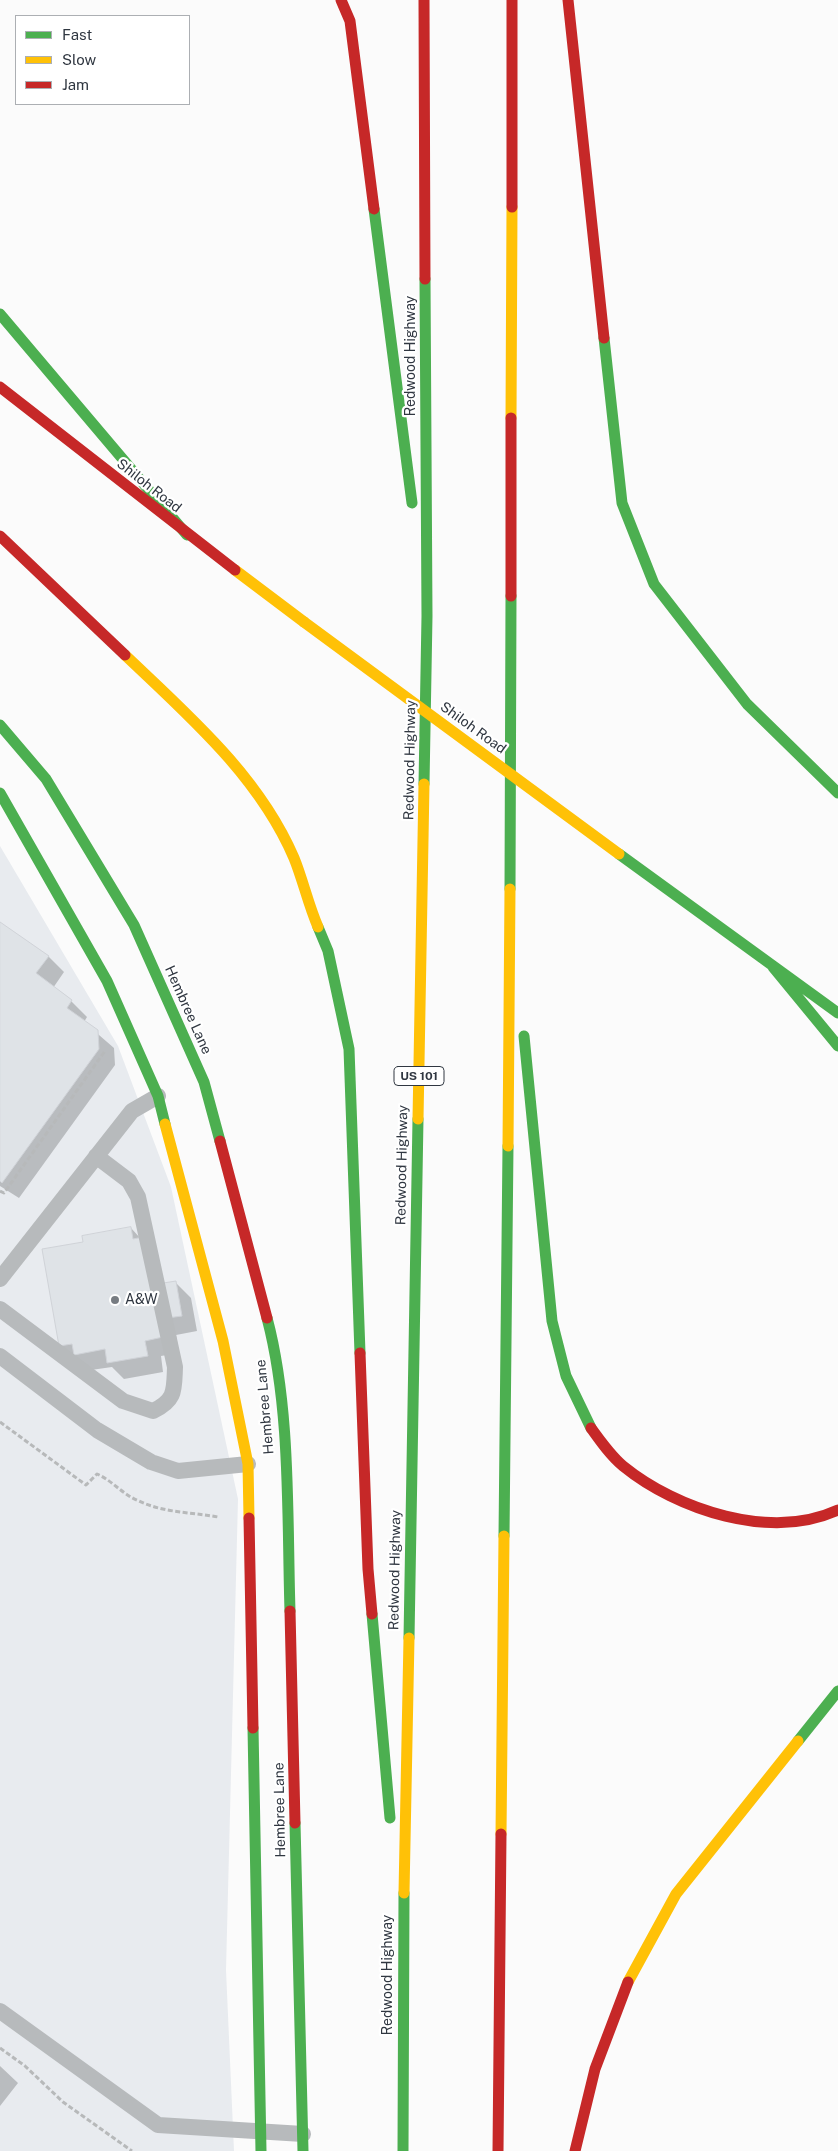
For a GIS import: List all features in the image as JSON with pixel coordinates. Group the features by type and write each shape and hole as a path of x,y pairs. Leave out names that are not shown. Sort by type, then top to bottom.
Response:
{"main road":[{"path":"341,0 350,21 427,616"},
{"name":"Redwood Highway","path":"403,2151 403,1962 427,616 424,0"},
{"path":"498,2151 510,899 512,0"},
{"path":"568,0 622,503 654,584 747,704 838,793"},
{"path":"0,314 187,535"},
{"name":"Shiloh Road","path":"0,387 187,535 838,1013"},
{"path":"0,536 194,721 236,765 268,811 294,858 328,951 349,1049 368,1569 392,1834"},
{"name":"Hembree Lane","path":"0,725 46,779 134,925 204,1082 276,1352 286,1468 303,2151"},
{"name":"Hembree Lane","path":"0,793 107,981 158,1096 224,1341 248,1464 261,2151"},
{"path":"510,899 521,1007"},
{"path":"773,967 838,1046"},
{"path":"523,1027 552,1322 558,1358 572,1396 591,1427 614,1458 645,1480 709,1513 748,1523 785,1523 826,1516 838,1510"},
{"path":"575,2151 595,2069 629,1979 676,1894 838,1692"},
{"path":"393,1854 403,1962"}],"lane":[{"path":"0,1279 132,1111 158,1096"},
{"path":"0,1309 123,1401 153,1411 165,1406 174,1393 175,1367 138,1197 129,1181 96,1156"},
{"path":"0,1356 97,1430 151,1462 178,1471 248,1464"},
{"path":"0,2011 158,2125 303,2134"}],"path":[{"path":"0,1191 4,1193 111,1042"},
{"path":"0,1422 86,1485 97,1474 109,1479 137,1501 162,1510 222,1517"},
{"path":"0,2048 25,2066 63,2102 132,2151"}],"shaded area":[{"path":"0,846 118,1046 171,1187 238,1499 226,1970 234,2151 0,2151"}],"building":[{"path":"0,922 49,956 36,973 72,1000 67,1008 98,1030 99,1049 2,1183 0,1181"},
{"name":"A&W","path":"131,1227 133,1239 143,1237 151,1285 176,1281 182,1316 160,1319 163,1337 145,1341 148,1356 107,1363 105,1349 74,1355 72,1344 59,1346 42,1249 83,1242 82,1236"}],"traffic: fast":[{"path":"374,209 412,503"},
{"path":"424,784 427,616 425,279"},
{"path":"0,314 187,535"},
{"path":"604,338 622,503 654,584 747,704 838,793"},
{"path":"510,889 511,596"},
{"path":"0,725 46,779 134,925 204,1082 220,1141"},
{"path":"0,793 107,981 158,1096 165,1124"},
{"path":"619,854 838,1013"},
{"path":"318,927 328,951 349,1049 360,1353"},
{"path":"773,967 838,1046"},
{"path":"524,1036 552,1321 566,1376 591,1428"},
{"path":"409,1638 418,1119"},
{"path":"504,1536 508,1146"},
{"path":"267,1318 275,1353 284,1425 288,1501 290,1611"},
{"path":"372,1614 390,1818"},
{"path":"798,1741 838,1691"},
{"path":"253,1728 261,2151"},
{"path":"295,1823 303,2151"},
{"path":"403,2151 404,1893"}],"traffic: slow":[{"path":"511,418 512,207"},
{"path":"235,570 304,622"},
{"path":"304,622 619,854"},
{"path":"125,655 220,748 262,800 294,858 318,927"},
{"path":"418,1119 424,784"},
{"path":"508,1146 510,889"},
{"path":"165,1124 223,1341 248,1464 249,1518"},
{"path":"501,1834 504,1536"},
{"path":"404,1893 409,1638"},
{"path":"628,1982 676,1894 798,1741"}],"traffic: jam":[{"path":"341,0 350,21 374,209"},
{"path":"424,0 425,279"},
{"path":"512,0 512,207"},
{"path":"568,0 604,338"},
{"path":"0,387 235,570"},
{"path":"511,418 511,596"},
{"path":"0,536 125,655"},
{"path":"220,1141 267,1318"},
{"path":"360,1353 368,1569 372,1614"},
{"path":"591,1428 602,1444 623,1466 645,1482 670,1496 697,1507 726,1516 755,1521 784,1522 812,1519 838,1510"},
{"path":"249,1518 253,1728"},
{"path":"290,1611 295,1823"},
{"path":"498,2151 501,1834"},
{"path":"575,2151 595,2069 628,1982"}],"place":[{"name":"A&W","path":"115,1300"}]}
